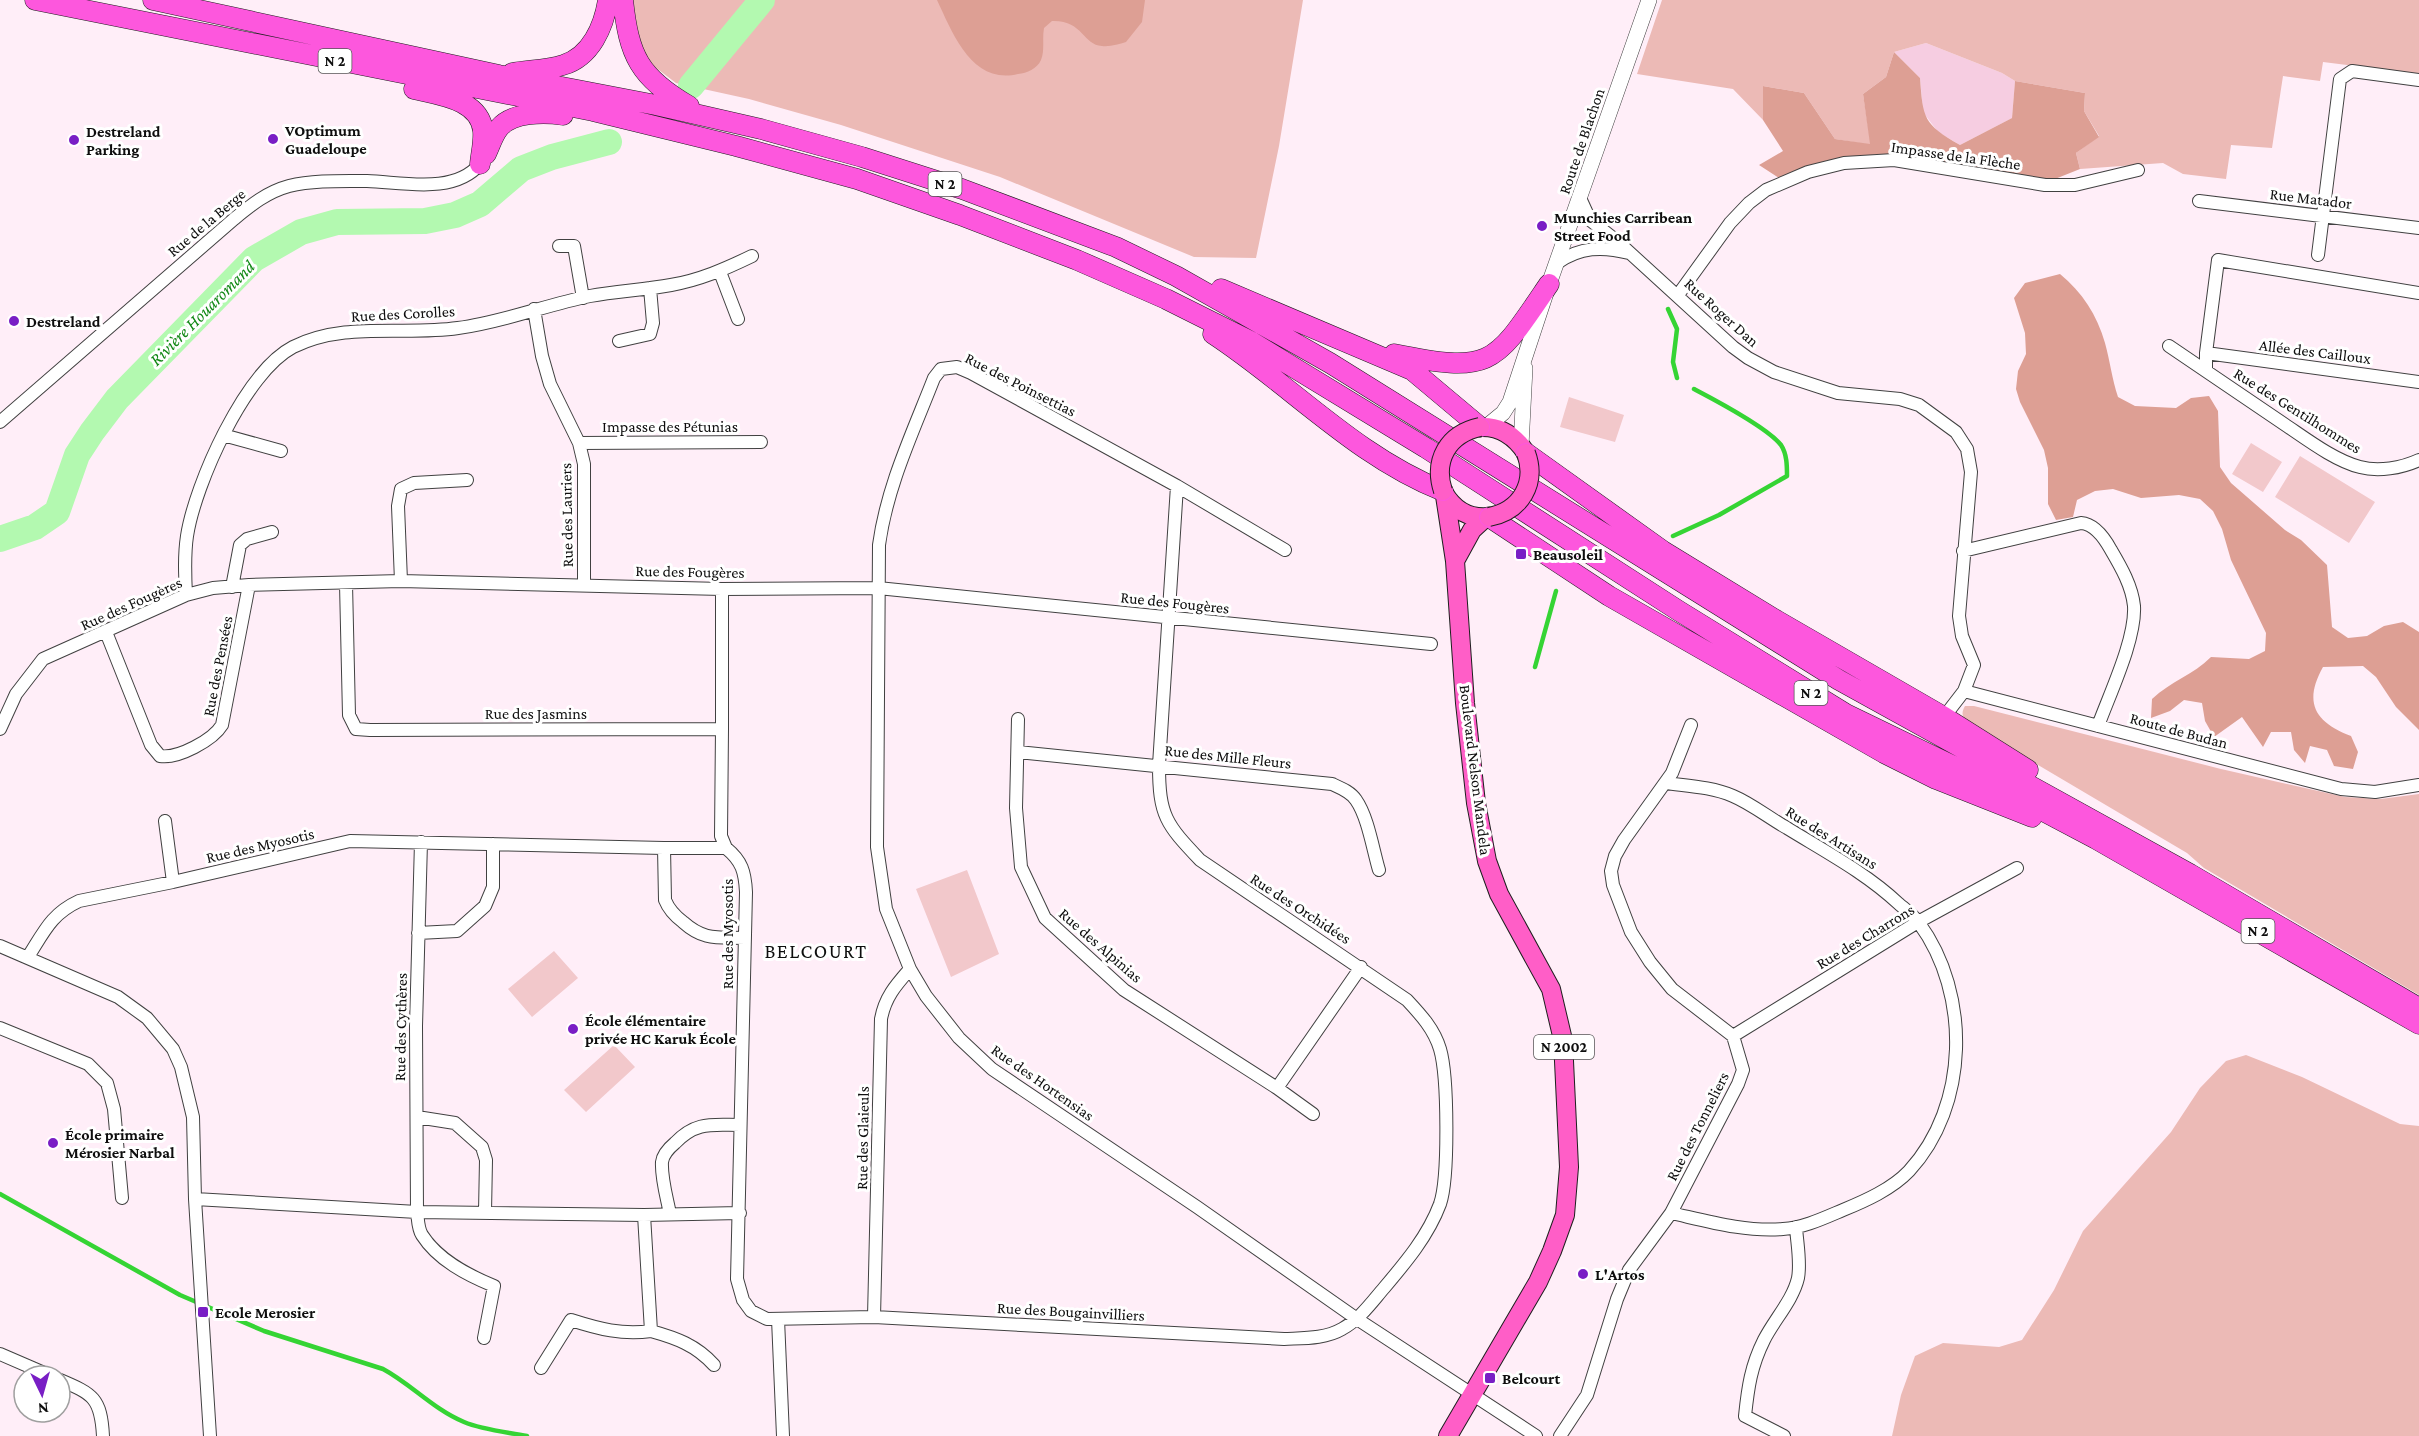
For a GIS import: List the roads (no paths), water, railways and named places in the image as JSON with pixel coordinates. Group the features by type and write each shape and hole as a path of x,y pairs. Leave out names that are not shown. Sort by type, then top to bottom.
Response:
{"highway":[{"name":"N 2","path":"35,0 581,109 736,146 857,179 960,215 1077,260 1166,299 1252,342 1426,448 1679,611 1846,714 2007,792 2100,832 2419,1008"},
{"name":"N 2","path":"153,0 499,75 705,115 862,157 962,189 1106,243 1176,276 1329,363 1839,680 2100,832 2419,1024"},
{"path":"499,75 564,65 579,57 594,42 606,16 608,0"},
{"path":"623,0 635,59 648,77 669,94 705,115"},
{"path":"218,38 456,99 471,109 481,123 483,139 480,164"},
{"path":"480,164 496,130 520,117 551,113 614,126 675,131"},
{"path":"736,146 875,192 1025,246 1209,332 1236,349 1359,445 1444,494"},
{"path":"1176,276 1217,287 1412,370 1483,427"},
{"path":"1353,345 1435,362 1453,364 1476,362 1492,356 1506,345 1549,284"},
{"path":"1523,449 1663,550 1776,620 1944,717 2083,806 2100,832"},
{"path":"1487,518 1609,596 1884,753 1936,779 2014,811 2100,832"}],"main road":[{"path":"1455,561 1472,530 1487,518 1506,513 1519,502 1530,478 1523,449 1506,432 1483,427 1460,435 1445,450 1439,471 1444,494 1458,510 1487,518"},
{"name":"Boulevard Nelson Mandela","path":"1444,494 1455,561 1465,704 1476,803 1487,861 1499,894 1551,989 1563,1040 1569,1167 1565,1215 1552,1251 1538,1282 1448,1436"}],"street":[{"name":"Route de Blachon","path":"1483,427 1508,408 1649,0"},
{"path":"2318,255 2340,80 2352,71 2419,80"},
{"name":"Impasse de la Flèche","path":"1678,295 1730,223 1749,203 1766,190 1808,172 1844,163 1894,160 2045,185 2075,185 2138,170"},
{"name":"Rue de la Berge","path":"0,422 234,219 268,194 290,186 318,182 433,184 468,176 480,164"},
{"name":"Rue Roger Dan","path":"1580,198 1590,220 1678,295 1733,347 1767,369 1803,384 1845,395 1919,405 1956,432 1967,449 1970,465 1959,616 1962,636 1974,665 1964,691"},
{"name":"Rue Matador","path":"2199,201 2419,228"},
{"path":"559,246 574,246 583,298"},
{"path":"1557,263 1572,253 1589,249 1608,249 1630,254"},
{"name":"Rue des Corolles","path":"186,595 187,535 198,493 223,435 250,388 273,361 292,347 311,340 361,330 419,331 458,328 583,298 671,285 720,272 752,256"},
{"path":"2206,371 2206,353 2218,260 2419,293"},
{"path":"720,272 738,319"},
{"path":"619,340 650,334 653,323 650,288"},
{"name":"Rue des Lauriers","path":"534,309 542,356 550,384 579,443 584,464 584,585"},
{"name":"Rue des Gentilhommes","path":"2169,346 2301,435 2351,464 2361,468 2377,469 2393,468 2419,460"},
{"name":"Allée des Cailloux","path":"2206,353 2419,382"},
{"name":"Route de Blachon","path":"1523,449 1525,363"},
{"name":"Rue des Poinsettias","path":"878,588 882,519 902,459 934,378 941,369 957,367 1177,486 1285,550"},
{"path":"223,435 281,451"},
{"name":"Impasse des Pétunias","path":"579,443 761,442"},
{"path":"401,581 398,506 401,489 414,483 468,480"},
{"name":"Rue des Orchidées","path":"1177,486 1159,765 1159,792 1164,812 1173,831 1200,860 1407,1000 1426,1021 1439,1048 1445,1075 1445,1180 1440,1202 1426,1233 1407,1261 1357,1319"},
{"path":"1963,551 2081,523 2086,523 2102,536 2128,581 2134,604 2134,615 2132,632 2098,726"},
{"path":"232,587 240,545 247,539 272,532"},
{"name":"Rue des Fougères","path":"0,729 16,694 43,658 186,595 213,588 249,585 401,581 722,589 878,588 1431,644"},
{"name":"Rue des Jasmins","path":"346,584 349,715 356,729 722,729"},
{"name":"Rue des Pensées","path":"106,632 151,745 160,756 174,755 208,740 217,733 222,725 249,585"},
{"name":"Rue des Hortensias","path":"878,588 877,847 886,909 910,969 926,996 959,1038 992,1069 1197,1207 1357,1319 1536,1436"},
{"path":"722,589 721,836 726,848"},
{"path":"1944,717 1964,691"},
{"name":"Route de Budan","path":"1964,691 2341,789 2375,792 2419,785"},
{"name":"Rue des Alpinias","path":"1018,719 1016,808 1021,867 1045,918 1124,990 1277,1088 1313,1114"},
{"path":"1691,725 1672,773 1615,856 1611,871 1612,885 1631,932 1650,962 1672,989 1733,1036"},
{"name":"Rue des Mille Fleurs","path":"1018,752 1332,784 1345,790 1356,800 1363,813 1378,870"},
{"name":"Rue des Artisans","path":"1666,783 1707,789 1732,796 1867,876 1918,922 1938,957 1951,1000 1956,1055 1951,1092 1940,1121 1923,1153 1907,1173 1856,1205 1796,1227 1768,1229 1724,1225 1671,1213"},
{"path":"165,821 173,882"},
{"name":"Rue des Myosotis","path":"28,957 51,920 68,906 79,901 350,841 726,848 739,859 743,868 746,892 737,1279 739,1292 751,1311 758,1316 778,1319"},
{"name":"Rue des Cythères","path":"421,842 418,933 417,1212 421,1233 439,1254 456,1268 494,1286 484,1338"},
{"path":"418,933 457,931 485,906 493,886 493,844"},
{"path":"664,848 665,900 676,916 695,934 745,938"},
{"name":"Rue des Charrons","path":"1733,1036 1918,922 2017,868"},
{"path":"0,946 118,997 134,1007 154,1025 172,1049 181,1067 193,1117 195,1199 210,1436"},
{"path":"1277,1088 1361,967"},
{"name":"Rue des Glaieuls","path":"874,1317 881,1018 890,992 910,969"},
{"path":"0,1028 88,1064 107,1083 114,1109 122,1198"},
{"name":"Rue des Tonneliers","path":"1560,1436 1587,1395 1617,1299 1629,1270 1671,1213 1738,1084 1743,1070 1733,1036"},
{"path":"417,1118 455,1123 482,1147 486,1160 485,1212"},
{"path":"670,1214 662,1168 663,1156 686,1132 693,1128 706,1125 740,1125"},
{"path":"195,1199 417,1212 644,1215 740,1213"},
{"path":"644,1215 651,1331"},
{"path":"1784,1436 1745,1416 1749,1378 1764,1340 1794,1289 1798,1277 1796,1227"},
{"name":"Rue des Bougainvilliers","path":"778,1319 874,1317 1284,1339 1328,1335 1341,1330 1357,1319"},
{"path":"778,1319 783,1436"},
{"path":"541,1368 571,1320 603,1331 621,1334 651,1331 693,1346 714,1365"},
{"path":"0,1354 23,1364"},
{"path":"72,1385 86,1391 95,1399 101,1416 103,1436"}],"waterway":[{"name":"Rivière Houaromand","path":"691,86 762,0"},
{"name":"Rivière Houaromand","path":"0,539 35,527 57,512 77,455 117,399 254,259 301,232 337,222 425,221 455,215 480,204 521,169 552,157 609,142"},
{"path":"1668,309 1677,329 1673,362 1677,378"},
{"path":"1673,536 1719,515 1787,476 1784,452 1774,438 1740,414 1694,389"},
{"path":"1535,667 1556,591"},
{"path":"0,1194 180,1295 264,1331 383,1369 442,1410 471,1425 527,1436"}],"place":[{"name":"VOptimum Guadeloupe","path":"273,139"},
{"name":"Destreland Parking","path":"74,140"},
{"name":"Munchies Carribean Street Food","path":"1542,226"},
{"name":"Destreland","path":"14,321"},
{"name":"Beausoleil","path":"1521,554"},
{"name":"École élémentaire privée HC Karuk École","path":"573,1029"},
{"name":"École primaire Mérosier Narbal","path":"53,1143"},
{"name":"L'Artos","path":"1583,1274"},
{"name":"Ecole Merosier","path":"203,1312"},
{"name":"Belcourt","path":"1490,1378"}],"district":[{"name":"BELCOURT","path":"816,951"}]}
